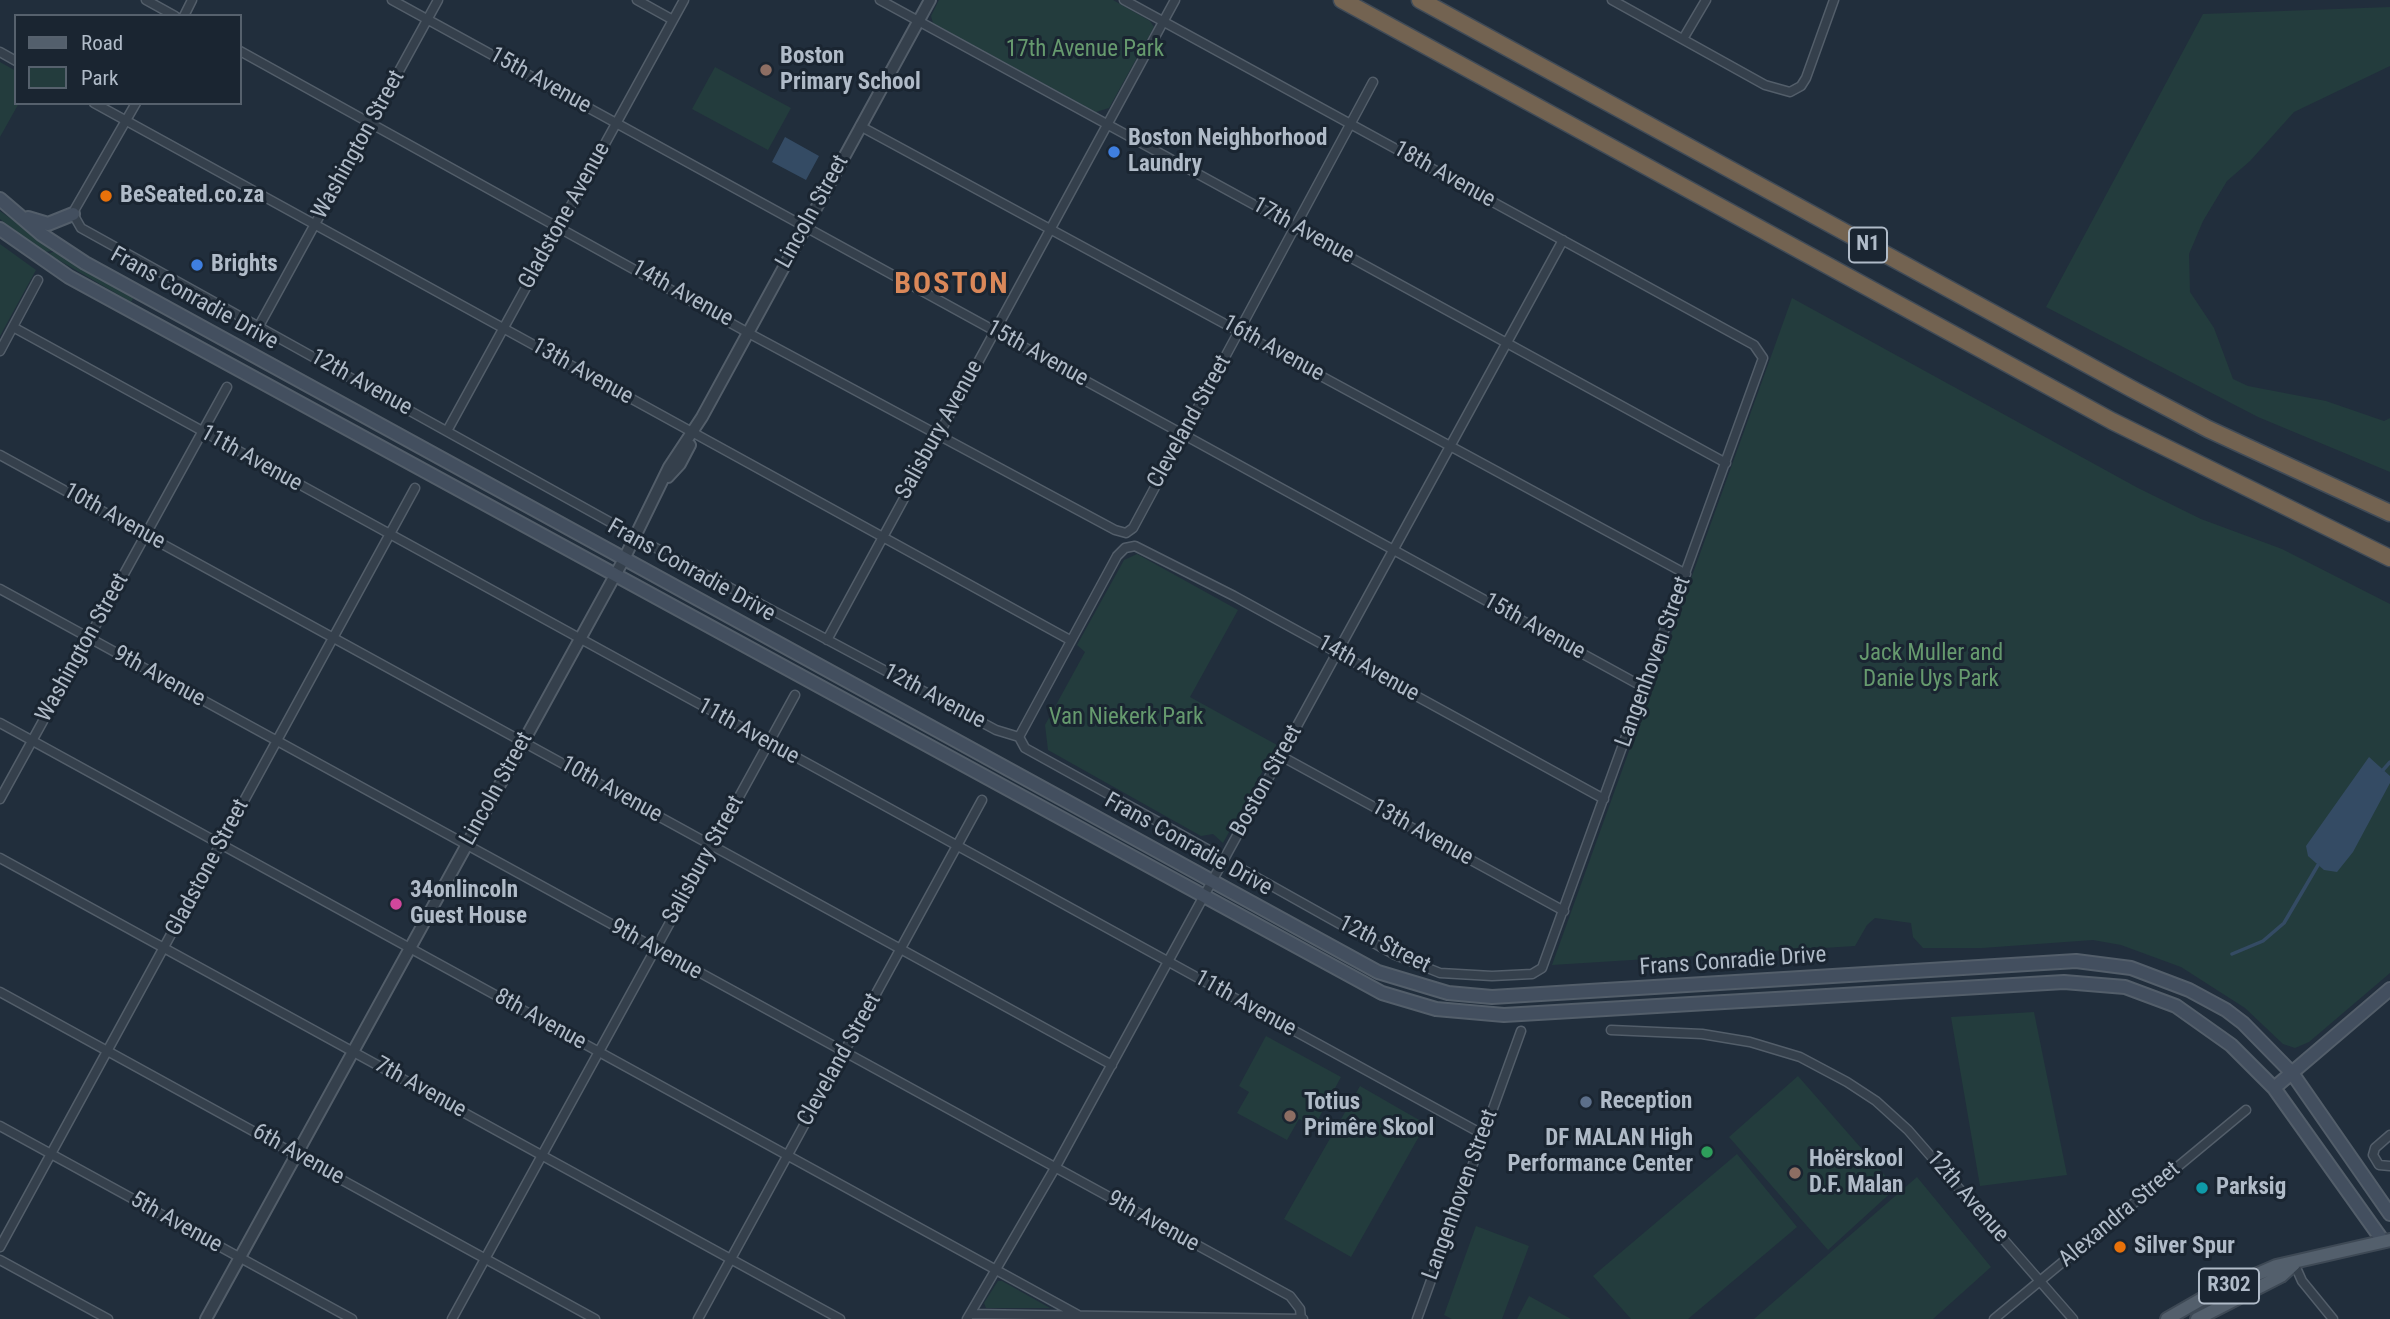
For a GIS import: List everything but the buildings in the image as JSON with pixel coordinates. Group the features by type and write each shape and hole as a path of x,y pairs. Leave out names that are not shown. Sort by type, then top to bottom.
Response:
{"highway":[{"name":"N1","path":"1342,0 2099,414 2390,556"},
{"name":"N1","path":"1420,0 2208,429 2390,513"}],"main road":[{"name":"Frans Conradie Drive","path":"0,199 85,263 1212,883 1385,974 1418,986 1479,996 2076,961 2103,963 2161,977 2226,1010 2292,1073 2390,1213"},
{"path":"15,212 48,224 73,214"},
{"name":"Frans Conradie Drive","path":"0,229 69,277 1370,988 1408,1002 1458,1013 1517,1015 2064,982 2125,987 2176,1006 2231,1045 2274,1088 2388,1244"},
{"path":"2274,1088 2390,989"},
{"name":"R302","path":"2167,1319 2236,1282 2276,1266 2388,1244"},
{"name":"R302","path":"2197,1319 2281,1276 2294,1263"}],"street":[{"path":"146,0 171,14"},
{"name":"15th Avenue","path":"392,0 1644,688"},
{"name":"Washington Street","path":"258,326 438,0"},
{"path":"637,0 673,20"},
{"name":"Gladstone Avenue","path":"447,431 684,0"},
{"name":"17th Avenue","path":"880,0 1726,463"},
{"name":"Lincoln Street","path":"206,1319 615,576 666,479 669,467 694,430 930,0"},
{"name":"18th Avenue","path":"1124,0 1754,345 1761,353"},
{"name":"Salisbury Avenue","path":"827,640 1175,0"},
{"path":"1612,0 1765,85 1790,92 1801,86 1806,78 1834,0"},
{"path":"1683,39 1706,0"},
{"name":"14th Avenue","path":"242,52 938,434 1115,530 1126,533"},
{"name":"Cleveland Street","path":"1126,533 1133,528 1297,228 1373,82"},
{"name":"13th Avenue","path":"98,105 503,329 694,430 881,537 1070,640"},
{"path":"73,214 135,105"},
{"name":"16th Avenue","path":"860,126 1686,574"},
{"name":"12th Avenue","path":"73,214 81,228 617,526"},
{"name":"Boston Street","path":"969,1316 1112,1065 1563,240"},
{"path":"0,351 38,280"},
{"name":"11th Avenue","path":"13,327 1483,1135"},
{"name":"Langenhoven Street","path":"1540,970 1564,911 1762,364 1761,353"},
{"name":"Washington Street","path":"0,799 227,387"},
{"name":"10th Avenue","path":"0,455 1112,1065"},
{"name":"Gladstone Street","path":"0,1247 415,488"},
{"name":"12th Avenue","path":"654,547 996,730 1019,737 1025,748 1209,850"},
{"name":"14th Avenue","path":"1070,640 1117,556 1130,547 1145,549 1604,799"},
{"name":"9th Avenue","path":"0,589 1290,1296 1303,1319"},
{"path":"1019,737 1070,640"},
{"name":"Salisbury Street","path":"452,1319 795,695"},
{"name":"8th Avenue","path":"0,723 1079,1318"},
{"name":"13th Avenue","path":"1281,756 1564,911"},
{"name":"Cleveland Street","path":"698,1319 982,800"},
{"name":"7th Avenue","path":"0,858 840,1319"},
{"name":"12th Street","path":"1238,867 1424,968 1466,977 1532,974 1540,970"},
{"name":"6th Avenue","path":"0,992 595,1319"},
{"name":"12th Avenue","path":"1611,1030 1702,1034 1750,1042 1800,1056 1826,1069 1876,1101 1908,1130 2073,1319"},
{"name":"Langenhoven Street","path":"1417,1319 1521,1031"},
{"name":"Alexandra Street","path":"1994,1319 2246,1110"},
{"name":"5th Avenue","path":"0,1126 352,1319"},
{"path":"2390,1135 2375,1148 2373,1155 2379,1165 2390,1166"},
{"path":"0,1260 107,1319"},
{"path":"2294,1263 2302,1281 2333,1319"},
{"path":"969,1316 1303,1319"}],"green space":[{"name":"17th Avenue Park","path":"939,0 1113,0 1150,21 1154,27 1109,108 1096,112 933,23 931,16"},
{"path":"2390,7 2390,66 2294,112 2250,161 2227,181 2203,221 2189,254 2190,292 2214,328 2233,379 2248,386 2326,401 2384,421 2390,418 2390,472 2258,417 2046,307 2203,14"},
{"path":"0,62 14,70 14,105 18,105 0,137"},
{"path":"715,67 791,108 768,150 692,109"},
{"path":"0,211 53,249 52,251 45,252 10,227 0,219"},
{"path":"0,244 36,270 0,336"},
{"path":"55,251 134,297 131,302 48,254"},
{"name":"Jack Muller and Danie Uys Park","path":"1792,298 2138,488 2201,519 2282,549 2390,604 2390,973 2309,1042 2295,1048 2283,1044 2245,1008 2181,967 2121,945 2093,940 1982,948 1923,948 1913,937 1911,923 1875,918 1867,925 1855,946 1552,965"},
{"name":"Van Niekerk Park","path":"1137,554 1238,610 1190,697 1277,745 1223,843 1213,834 1201,836 1048,750 1045,725 1085,652 1077,645 1124,560"},
{"path":"2034,1012 2067,1175 1980,1186 1951,1017"},
{"path":"1266,1036 1341,1077 1314,1127 1299,1119 1287,1140 1237,1113 1249,1092 1239,1086"},
{"path":"1798,1076 1896,1188 1828,1250 1729,1137"},
{"path":"1360,1086 1426,1124 1351,1257 1284,1219"},
{"path":"1737,1154 1797,1227 1688,1319 1631,1319 1593,1276"},
{"path":"1917,1177 1991,1267 1933,1319 1754,1319"},
{"path":"1476,1226 1529,1246 1502,1319 1452,1319 1444,1315"},
{"path":"998,1281 1050,1308 986,1308 984,1303"},
{"path":"1529,1296 1571,1319 1517,1319"}],"water":[{"path":"785,137 819,156 806,180 772,162"},
{"path":"2369,757 2390,776 2390,783 2353,852 2337,872 2324,870 2308,856 2306,846"}],"waterway":[{"path":"2383,770 2390,762"},
{"path":"2232,954 2263,941 2284,923 2318,865"}],"place":[{"name":"Boston Primary School","path":"766,70"},
{"name":"Boston Neighborhood Laundry","path":"1114,152"},
{"name":"BeSeated.co.za","path":"106,196"},
{"name":"Brights","path":"197,265"},
{"name":"34onlincoln Guest House","path":"396,904"},
{"name":"Reception","path":"1586,1102"},
{"name":"Totius Primêre Skool","path":"1290,1116"},
{"name":"DF MALAN High Performance Center","path":"1707,1152"},
{"name":"Hoërskool D.F. Malan","path":"1795,1173"},
{"name":"Parksig","path":"2202,1188"},
{"name":"Silver Spur","path":"2120,1247"}],"district":[{"name":"BOSTON","path":"952,285"}]}
